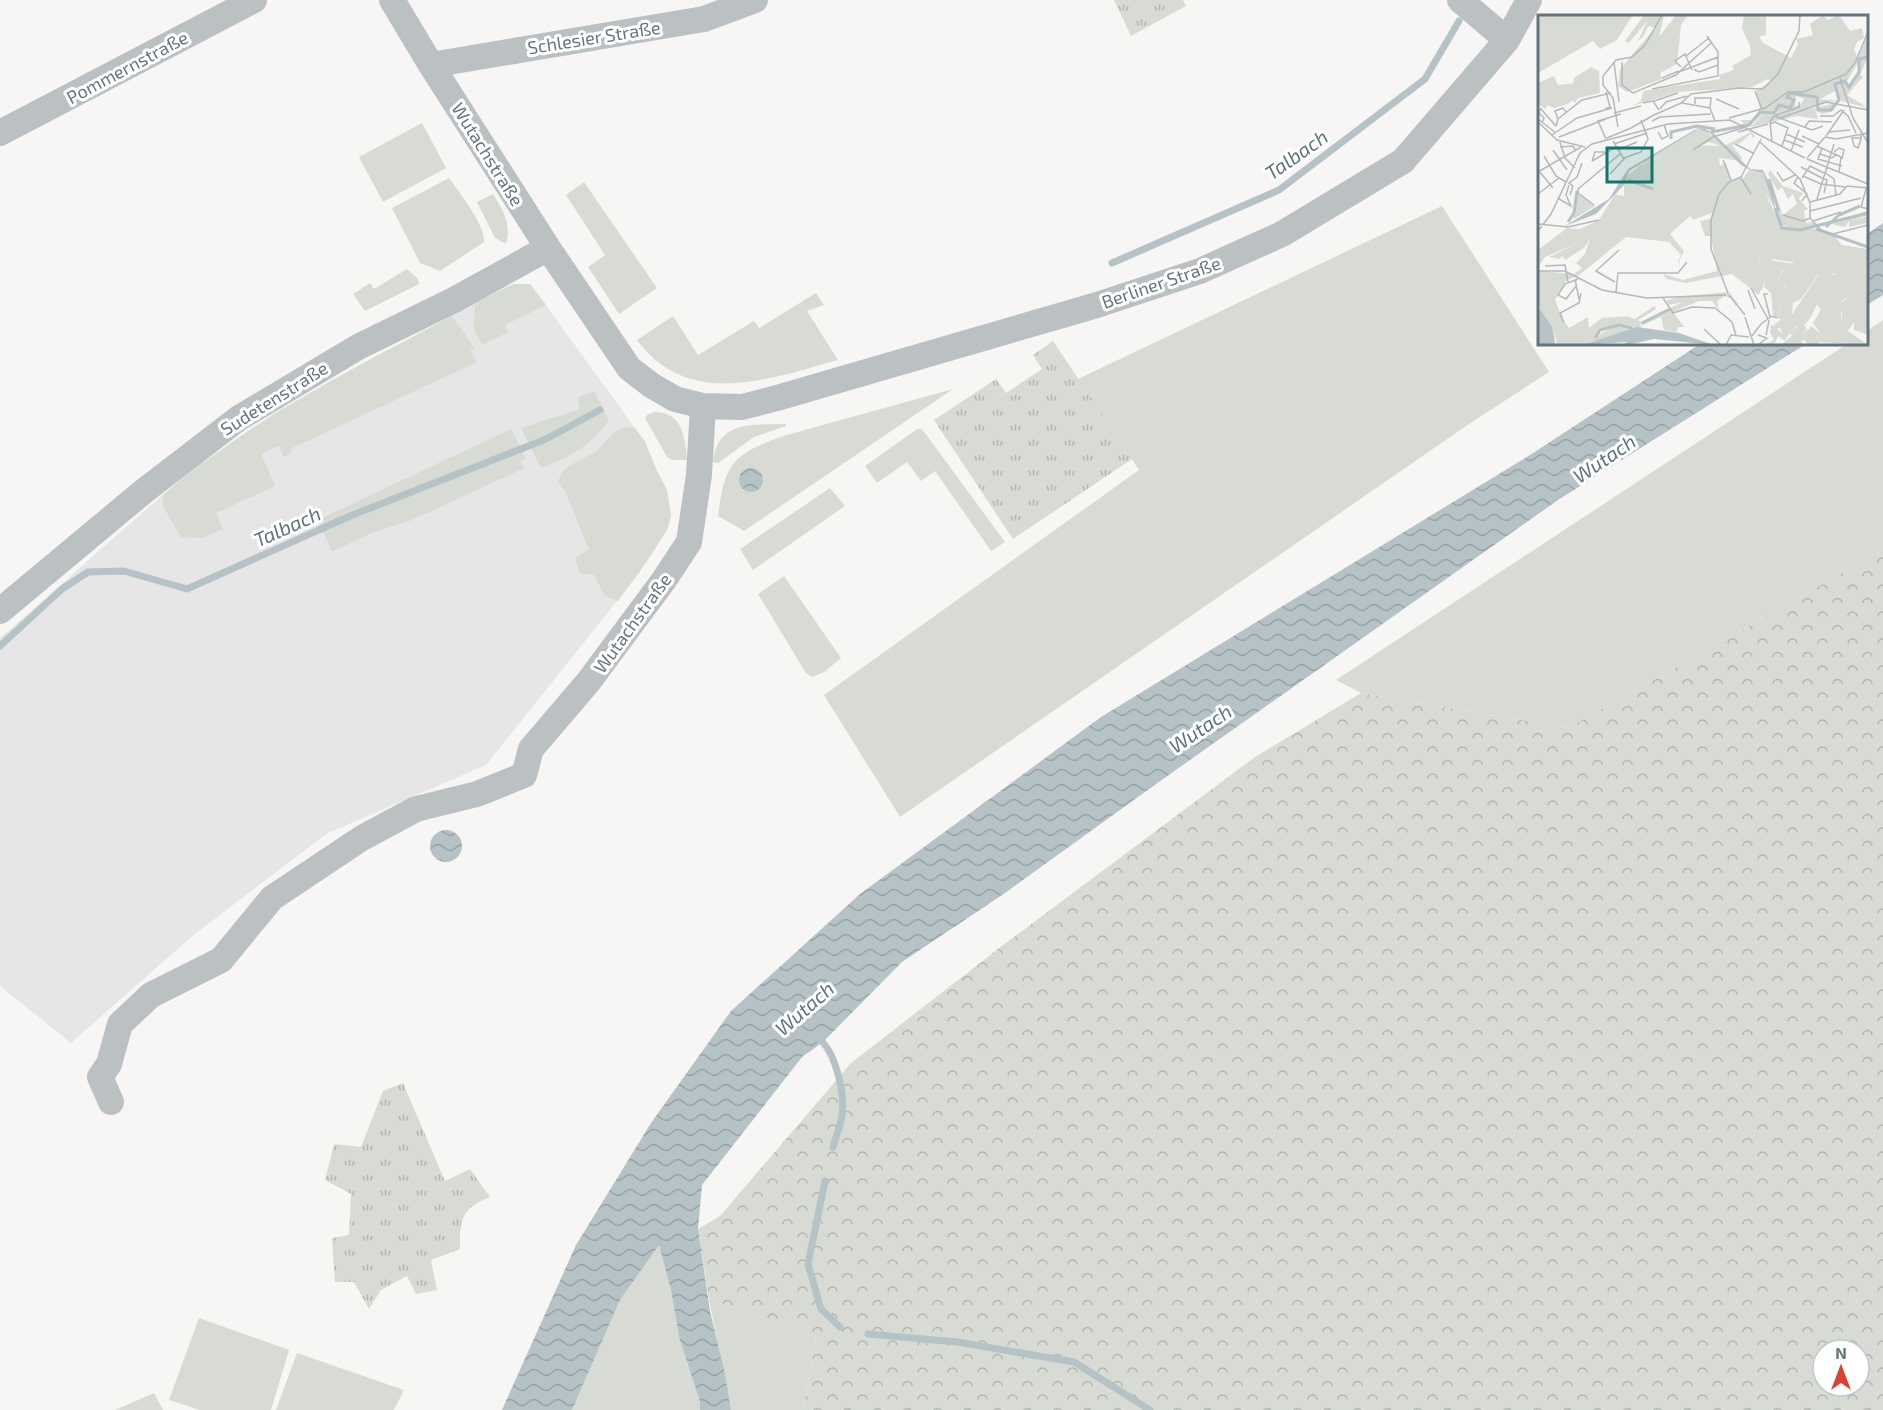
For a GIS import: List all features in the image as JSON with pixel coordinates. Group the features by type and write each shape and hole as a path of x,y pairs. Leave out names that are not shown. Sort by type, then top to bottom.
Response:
{"street":[{"name":"Pommernstraße","path":"0,133 254,0"},
{"name":"Wutachstraße","path":"111,1102 100,1077 109,1064 120,1024 151,995 221,960 272,898 362,838 416,809 477,794 524,775 531,749 589,681 664,580 689,542 699,475 702,406 675,399 651,385 629,368 548,248 392,0"},
{"name":"Schlesier Straße","path":"431,65 704,19 755,0"},
{"path":"1460,0 1507,40"},
{"name":"Berliner Straße","path":"702,406 741,407 777,398 1097,305 1200,271 1282,234 1403,160 1507,40 1529,0"},
{"name":"Sudetenstraße","path":"0,611 144,491 238,418 358,347 454,300 548,248"}],"shaded area":[{"path":"513,284 530,284 645,442 667,490 671,516 667,530 637,576 486,765 326,834 191,937 71,1043 0,986 0,638 190,471 274,413"}],"green space":[{"path":"1114,0 1183,0 1186,6 1131,36"},
{"path":"422,123 446,168 383,202 359,157"},
{"path":"449,178 481,227 484,242 440,271 420,263 392,208"},
{"path":"584,182 657,288 619,314 588,267 605,255 566,195"},
{"path":"493,194 507,224 506,244 495,238 477,202"},
{"path":"1442,206 1549,372 1466,426 900,817 824,695 1139,470 1078,379"},
{"path":"407,269 418,279 419,284 365,311 353,294 370,283 374,289"},
{"path":"513,284 530,284 546,305 505,325 508,332 482,345 474,330 475,303"},
{"path":"816,293 824,305 807,311 838,360 785,375 731,383 705,382 681,375 658,362 637,340 673,316 698,355 754,321 759,328"},
{"path":"452,316 475,349 470,350 477,362 290,449 291,453 284,457 279,446 261,454 275,486 216,513 223,529 202,538 181,537 163,506 162,496 195,469 265,420 339,376"},
{"path":"1883,320 1883,550 1568,728 1361,693 1336,680 1845,345 1868,345 1868,330"},
{"path":"1053,341 1132,459 1013,539 934,420 996,379 1006,393 1042,369 1033,355"},
{"path":"953,389 744,531 718,516 728,472 742,455 752,449 783,436"},
{"path":"594,391 609,420 579,450 541,468 521,428 580,409 577,398"},
{"path":"654,412 664,413 677,421 681,427 687,460 672,460 667,457 645,418"},
{"path":"786,424 786,426 754,437 718,463 713,462 716,448 729,432 750,425"},
{"path":"625,427 635,428 645,442 667,490 671,516 667,530 618,601 605,596 594,575 580,573 575,558 589,549 565,491 558,483 561,473 597,451 615,431"},
{"path":"511,429 526,459 520,460 524,468 412,520 371,533 332,552 318,520"},
{"path":"917,429 922,429 1005,542 991,551 935,471 921,481 907,462 877,483 865,466"},
{"path":"830,488 845,506 753,570 740,549"},
{"path":"1883,550 1883,1410 803,1410 816,1337 709,1299 698,1229 720,1216 851,1063 1002,946 1255,757 1361,693 1568,728"},
{"path":"784,576 841,658 824,672 812,677 806,673 758,594"},
{"path":"403,1083 445,1181 470,1169 490,1197 467,1211 460,1230 460,1249 431,1260 437,1290 416,1294 407,1276 381,1290 369,1309 354,1282 335,1282 332,1238 349,1235 351,1194 325,1180 334,1144 361,1147 383,1091"},
{"path":"659,1244 671,1290 679,1337 700,1402 700,1410 572,1410 620,1300"},
{"path":"709,1299 816,1337 803,1410 731,1410"},
{"path":"199,1318 289,1350 271,1410 200,1410 169,1400"},
{"path":"297,1353 404,1390 394,1410 276,1410"},
{"path":"154,1393 163,1410 115,1410"}],"water":[{"path":"1883,223 1883,295 1868,304 1868,233"},
{"name":"Wutach","path":"1698,345 1804,345 1558,500 1005,893 902,962 823,1042 802,1057 702,1185 698,1229 710,1311 731,1410 700,1410 700,1402 679,1337 671,1290 659,1245 620,1300 572,1410 502,1410 576,1245 651,1123 731,1011 860,894 1101,717 1530,455"},
{"path":"751,468 759,472 763,480 759,488 751,492 743,488 739,480 743,472"},
{"path":"446,830 457,835 462,846 457,857 446,862 435,857 430,846 435,835"}],"waterway":[{"name":"Talbach","path":"1112,263 1279,190 1425,79 1459,21"},
{"name":"Talbach","path":"0,646 62,589 88,572 124,571 187,589 350,516 546,439 600,410"},
{"path":"818,1038 830,1053 838,1074 842,1096 842,1116 833,1147"},
{"path":"825,1181 808,1264 821,1309 840,1327"},
{"path":"868,1334 957,1342 1074,1362 1150,1410"}]}
